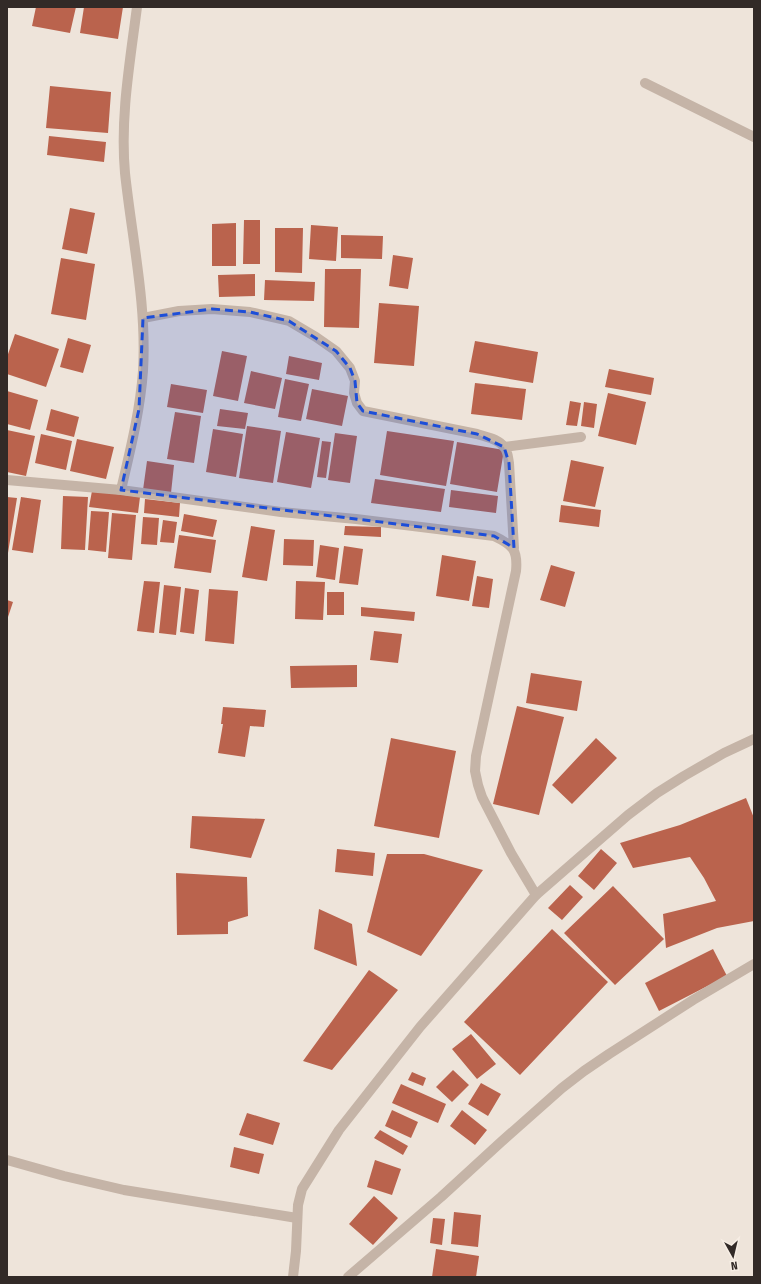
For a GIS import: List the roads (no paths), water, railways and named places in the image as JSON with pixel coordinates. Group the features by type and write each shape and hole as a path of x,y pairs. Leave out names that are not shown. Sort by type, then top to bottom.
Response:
{"street":[{"path":"121,490 139,409 143,371 143,318 125,172 124,133 127,80 137,7"},
{"path":"645,82 754,137"},
{"path":"143,318 179,311 212,309 250,312 289,321 336,351 350,368 355,381 354,393 357,403 363,411 477,434 494,440 504,447 508,454 514,548 517,560 516,571 478,748 475,771 482,797 511,853 536,894"},
{"path":"504,447 580,437"},
{"path":"7,480 121,490 281,512 356,519 494,536 505,541 514,548"},
{"path":"293,1277 298,1205 302,1189 339,1130 420,1026 536,894 628,815 657,793 724,753 754,739"},
{"path":"348,1277 441,1197 562,1088 584,1071 693,1000 754,964"},
{"path":"7,1160 64,1176 124,1190 297,1218"}]}
